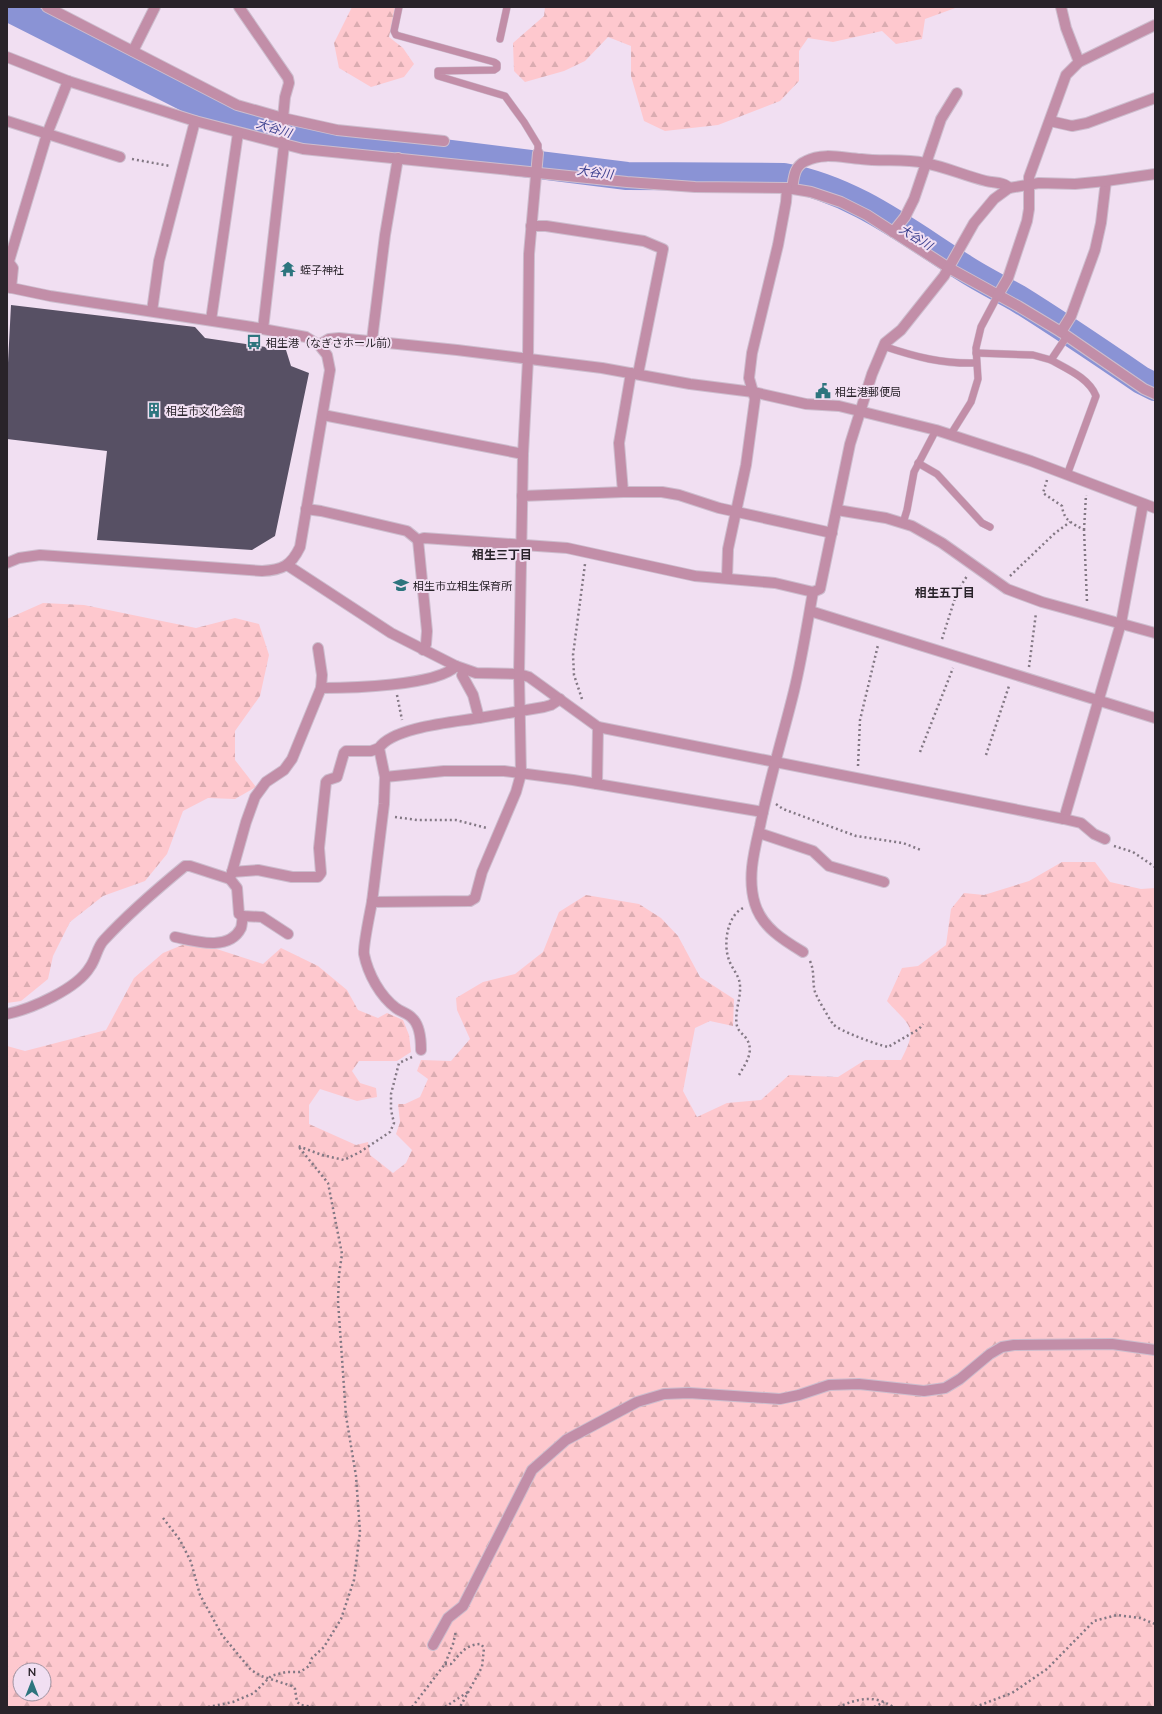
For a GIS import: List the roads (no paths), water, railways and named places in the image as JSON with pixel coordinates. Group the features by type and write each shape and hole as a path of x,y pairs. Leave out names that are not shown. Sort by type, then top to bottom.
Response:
{"street":[{"path":"47,7 237,105 284,121 337,130 444,141"},
{"path":"133,51 156,7"},
{"path":"239,7 288,78 289,83 285,97 284,142 263,329"},
{"path":"1062,7 1066,28 1079,62"},
{"path":"999,293 1008,278 1027,221 1029,209 1029,177 1066,74 1079,62 1155,25"},
{"path":"7,57 68,81 194,121 238,133 284,142 304,149 695,187 790,187 811,192 841,202 895,230 950,265 1064,333 1144,389 1155,394"},
{"path":"7,563 19,558 40,555 262,571 280,569 295,558 300,547 329,381 329,363 327,355 319,345 306,337 211,320 50,296 9,287 13,268 8,260 48,134 68,81"},
{"path":"895,230 905,217 914,199 940,119 957,93"},
{"path":"1050,121 1072,126 1086,123 1155,98"},
{"path":"7,121 120,157"},
{"path":"152,311 159,261 194,121"},
{"path":"211,320 238,133"},
{"path":"372,902 470,901 475,898 482,872 516,792 521,774 519,674 523,454 528,359 529,254 538,153"},
{"path":"727,578 728,549 746,465 755,399 749,378 752,353 778,245 786,202 796,170 806,161 819,156 863,160 902,159 926,163 986,181 1005,184 1009,188"},
{"path":"372,340 385,235 398,158"},
{"path":"418,540 424,538 567,548 695,576 775,583 813,592 820,589 850,444 859,412 883,346 901,330 950,265 974,223 994,199 1009,188 1039,183 1075,184 1155,174"},
{"path":"1064,333 1095,250 1101,224 1106,181"},
{"path":"531,226 546,226 644,241 663,249 619,443 623,492"},
{"path":"319,345 329,339 340,338 372,340 635,373 690,384 753,392 806,404 840,406 859,412 885,416 951,434 1051,468 1155,508"},
{"path":"323,415 523,454"},
{"path":"522,496 662,492 679,495 719,508 832,532"},
{"path":"1064,819 1121,623 1143,504"},
{"path":"306,509 407,531 418,540 427,631 426,644 423,650"},
{"path":"837,510 886,518 912,526 942,543 1007,589 1042,602 1155,633"},
{"path":"287,565 391,633 423,650 460,668 476,673 519,674 529,677 598,727 1064,819 1081,823 1094,834 1105,839"},
{"path":"803,952 788,944 768,928 761,920 754,904 750,878 766,796 794,689 813,592"},
{"path":"810,611 1155,718"},
{"path":"288,934 262,917 243,916 240,914 237,888 231,876 246,822 255,798 266,782 284,770 292,758 321,688 322,675 318,648"},
{"path":"321,688 351,688 421,681 460,668"},
{"path":"460,668 462,675 473,695 479,718"},
{"path":"7,1014 18,1012 55,997 83,975 90,967 102,942 150,895 185,866 231,876 258,870 292,877 318,877 322,873 319,848 326,782 337,777 344,753 346,751 371,751 379,748 382,743 405,732 420,728 551,705 560,699"},
{"path":"597,784 598,727"},
{"path":"379,748 386,777 383,816 364,952 368,968 386,999 397,1009 412,1017 415,1022 421,1038 421,1050"},
{"path":"386,777 444,771 504,771 597,784 763,812"},
{"path":"759,833 813,851 829,866 884,882"},
{"path":"175,937 211,944 225,941 236,935 241,928 243,916"},
{"path":"433,1646 448,1618 458,1612 463,1606 532,1470 566,1440 637,1402 664,1394 689,1393 780,1399 829,1386 858,1384 924,1391 946,1388 960,1380 990,1354 1002,1347 1014,1345 1112,1344 1155,1350"}],"lane":[{"path":"399,7 394,31 396,35 497,64 497,68 494,70 438,71 438,76 505,96 524,122 538,145 538,153"},
{"path":"500,39 507,7"},
{"path":"951,434 971,402 978,379 976,348 981,327 999,293"},
{"path":"1051,360 1064,333"},
{"path":"883,346 917,357 940,361 976,363"},
{"path":"976,354 1033,355 1051,360 1085,380 1094,390 1096,396 1067,475"},
{"path":"903,523 914,472 936,430"},
{"path":"918,464 937,474 982,523 990,527"}],"waterway":[{"name":"大谷川","path":"7,7 193,101 291,134 627,176 784,177 809,183 833,191 878,214 983,280 1017,298 1141,380 1155,387"}],"place":[{"name":"蛭子神社","path":"288,269"},
{"name":"相生港（なぎさホール前）","path":"254,342"},
{"name":"相生港郵便局","path":"823,391"},
{"name":"相生市文化会館","path":"154,410"},
{"name":"相生市立相生保育所","path":"401,585"}],"district":[{"name":"相生三丁目","path":"502,554"},
{"name":"相生五丁目","path":"945,592"}]}
